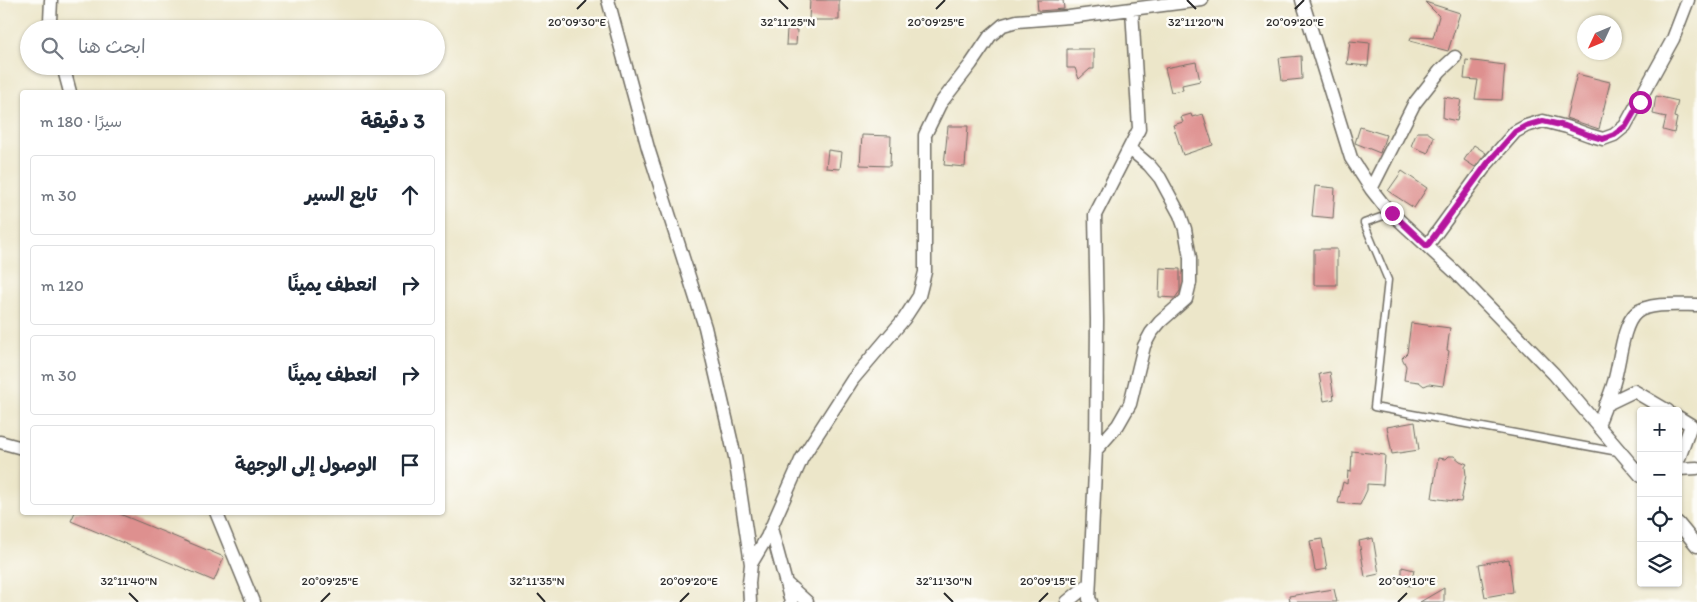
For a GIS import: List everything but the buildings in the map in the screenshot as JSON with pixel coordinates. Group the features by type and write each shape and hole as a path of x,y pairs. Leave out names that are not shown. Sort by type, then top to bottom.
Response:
{"street":[{"path":"50,20 51,0"},
{"path":"608,0 648,148 705,327 735,457 751,564 749,582 750,602"},
{"path":"751,564 771,528 802,458 853,379 904,319 919,296 925,272 925,136 940,104 990,36 1003,25 1017,21 1069,17 1202,0"},
{"path":"1302,0 1351,158 1370,189 1392,213 1455,272 1554,374 1637,471"},
{"path":"1427,246 1487,164 1515,132 1526,126 1543,121 1565,126 1603,139 1614,135 1626,126 1673,40 1688,0"},
{"path":"1091,602 1089,599 1089,584 1096,450 1098,320 1095,215 1139,129 1132,9"},
{"path":"1370,189 1414,104 1455,57"},
{"path":"65,75 69,90"},
{"path":"1096,450 1118,425 1130,404 1144,346 1151,333 1160,322 1186,299 1190,283 1190,258 1185,229 1180,215 1160,178 1149,165 1130,149"},
{"path":"1598,425 1614,382 1626,328 1636,312 1645,308 1660,306 1697,305"},
{"path":"1605,405 1634,390 1662,407"},
{"path":"1681,452 1697,412"},
{"path":"1682,419 1691,424"},
{"path":"0,442 20,447"},
{"path":"1682,469 1697,468"},
{"path":"217,515 254,602"},
{"path":"771,528 791,602"},
{"path":"1682,528 1697,546"},
{"path":"787,584 807,602"},
{"path":"1067,602 1089,584"}],"lane":[{"path":"1392,213 1364,223 1388,280 1374,407 1621,453"}],"route":[{"path":"1392,213 1427,246 1487,164 1515,132 1526,126 1543,121 1565,126 1603,139 1614,135 1626,126 1640,102"}]}
